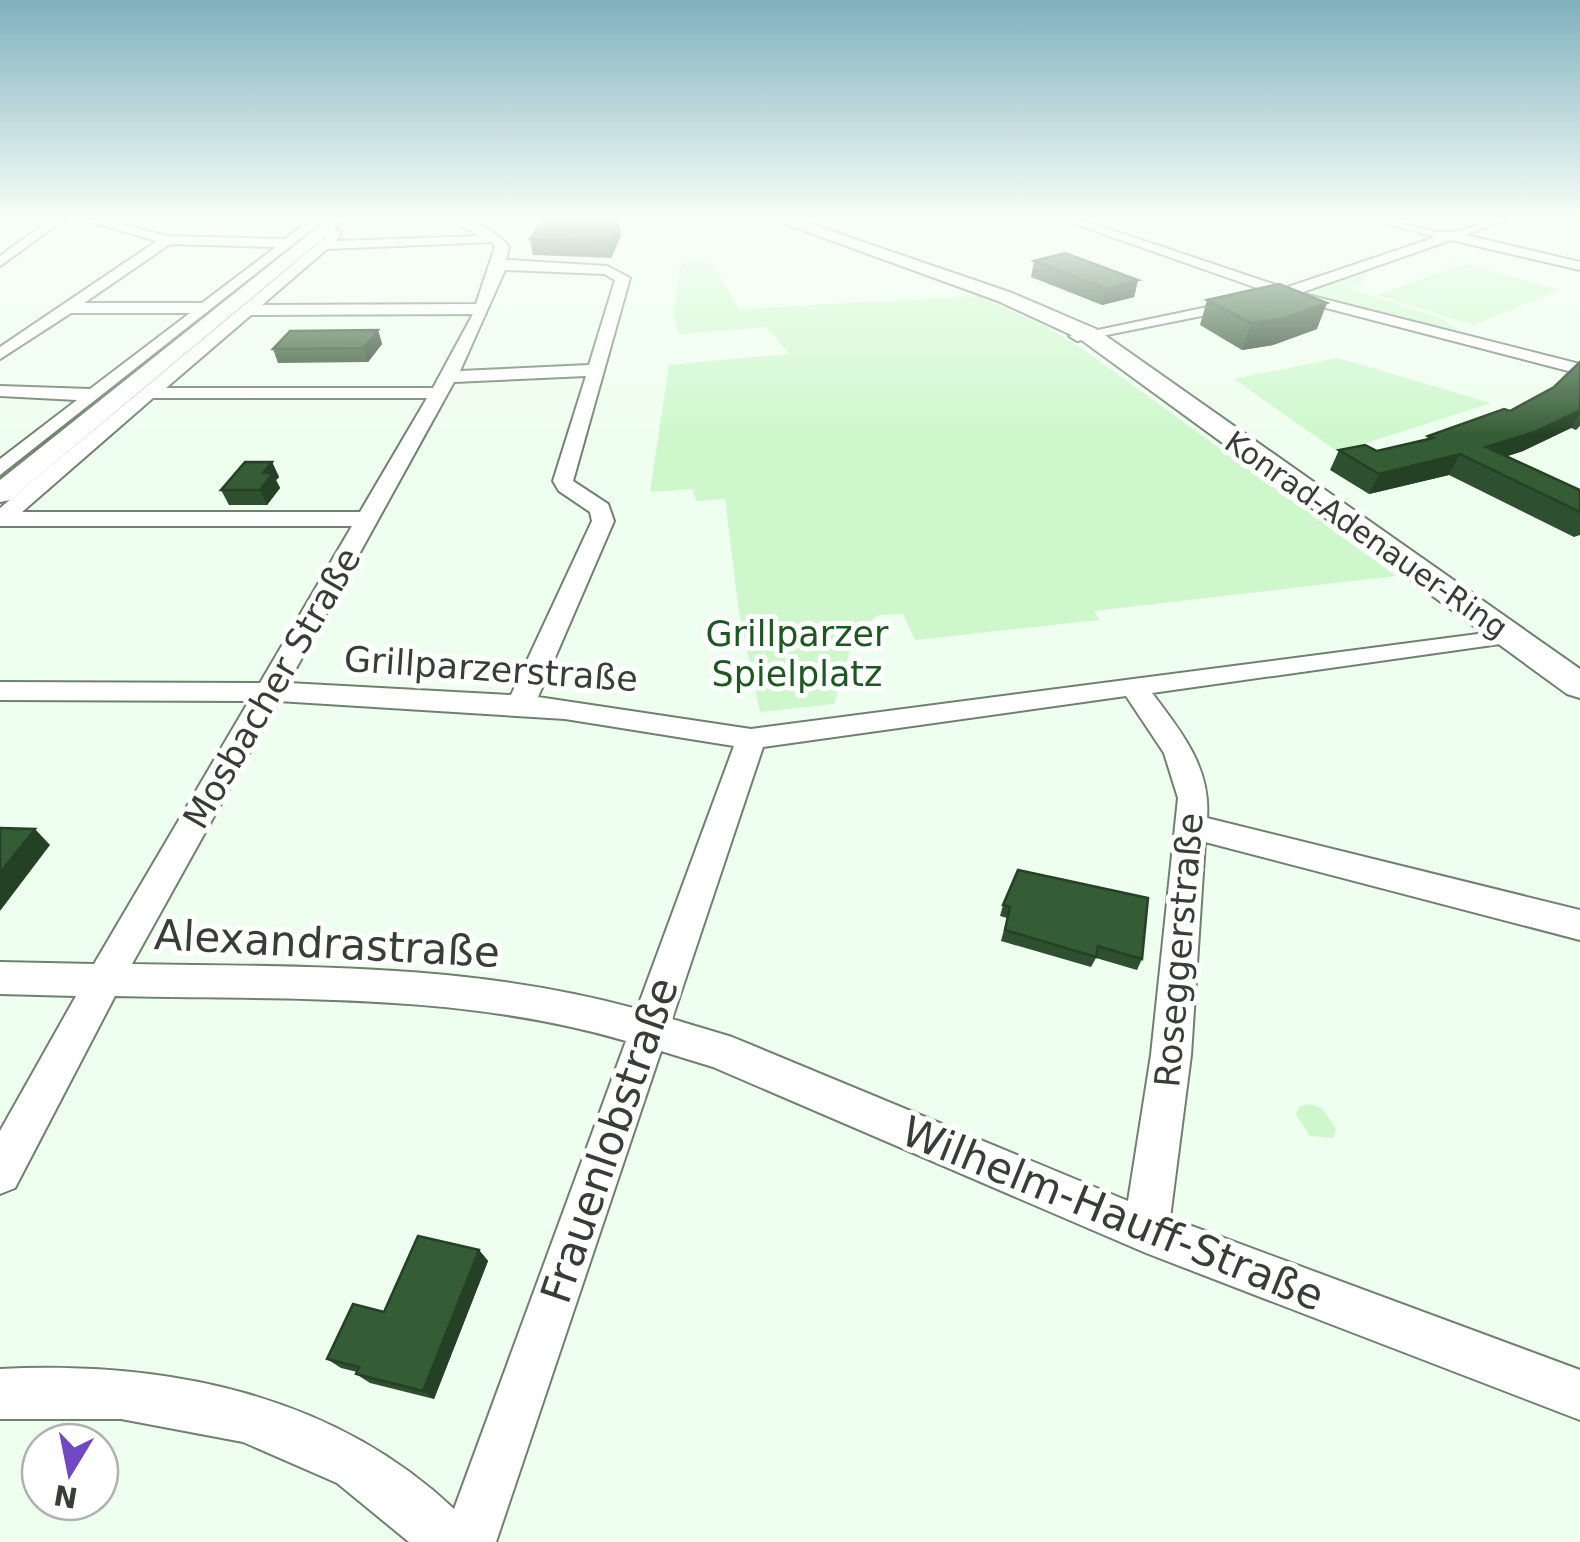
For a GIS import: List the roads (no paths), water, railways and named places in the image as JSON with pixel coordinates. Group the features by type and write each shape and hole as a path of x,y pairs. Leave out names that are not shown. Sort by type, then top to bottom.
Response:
{"main road":[{"path":"0,494 249,291"},
{"name":"Konrad-Adenauer-Ring","path":"981,291 1042,313 1083,335 1580,686"}],"street":[{"path":"0,354 91,291"},
{"path":"0,469 226,291"},
{"path":"0,518 265,291"},
{"name":"Mosbacher Straße","path":"0,1172 105,979 445,385 489,291"},
{"path":"522,702 603,520 600,509 563,481 616,291"},
{"path":"1279,291 1580,369"},
{"path":"1083,335 1291,291"},
{"path":"68,308 204,308"},
{"path":"246,310 482,309"},
{"path":"146,393 445,385 594,370"},
{"path":"0,391 96,394"},
{"path":"0,518 368,519"},
{"name":"Grillparzerstraße","path":"0,691 272,691 522,702 629,714 752,739 1507,635"},
{"name":"Roseggerstraße","path":"1132,686 1191,778 1192,826 1171,1055 1146,1231"},
{"name":"Frauenlobstraße","path":"469,1542 752,739"},
{"path":"1192,826 1580,926"},
{"name":"Alexandrastraße","path":"0,978 424,986 562,1005 647,1029"},
{"name":"Wilhelm-Hauff-Straße","path":"647,1029 718,1050 1146,1231 1580,1395"},
{"path":"0,1394 138,1397 271,1426 360,1468 408,1503 448,1542"}],"park label":[{"name":"Grillparzer Spielplatz","path":"797,654"}]}
